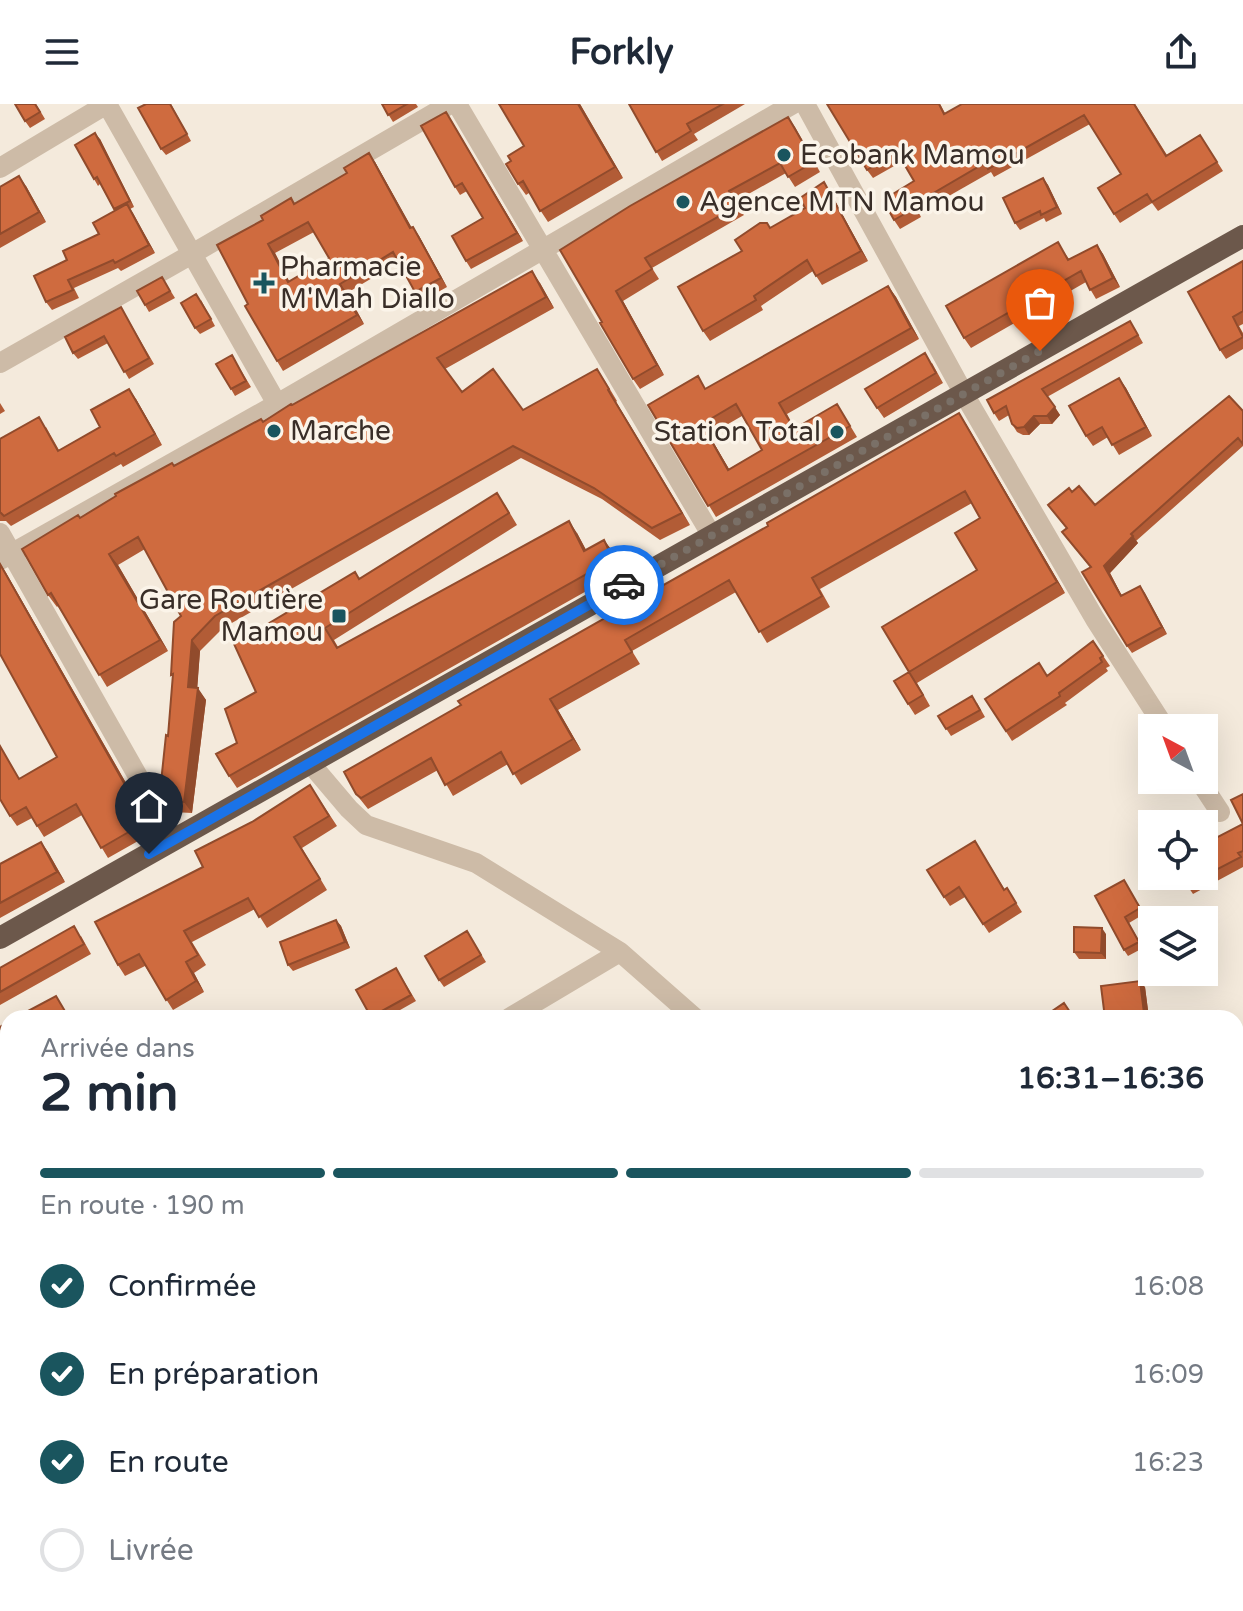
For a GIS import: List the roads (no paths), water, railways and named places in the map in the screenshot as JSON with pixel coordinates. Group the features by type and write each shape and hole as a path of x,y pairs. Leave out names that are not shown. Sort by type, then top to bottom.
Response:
{"highway":[{"path":"0,938 1243,236"}],"street":[{"path":"0,168 107,104 277,404"},
{"path":"0,363 450,104"},
{"path":"457,104 712,536"},
{"path":"6,557 277,404 793,104"},
{"path":"805,104 964,394 1095,619 1156,714"},
{"path":"0,533 6,557 174,840"},
{"path":"310,763 366,825 476,863 620,952 686,1010"},
{"path":"1208,794 1220,812"},
{"path":"522,1010 620,952"}],"place":[{"name":"Ecobank Mamou","path":"784,155"},
{"name":"Agence MTN Mamou","path":"683,202"},
{"name":"Pharmacie M'Mah Diallo","path":"264,283"},
{"name":"Marche","path":"274,431"},
{"name":"Station Total","path":"837,432"},
{"name":"Gare Routière Mamou","path":"339,616"}]}
